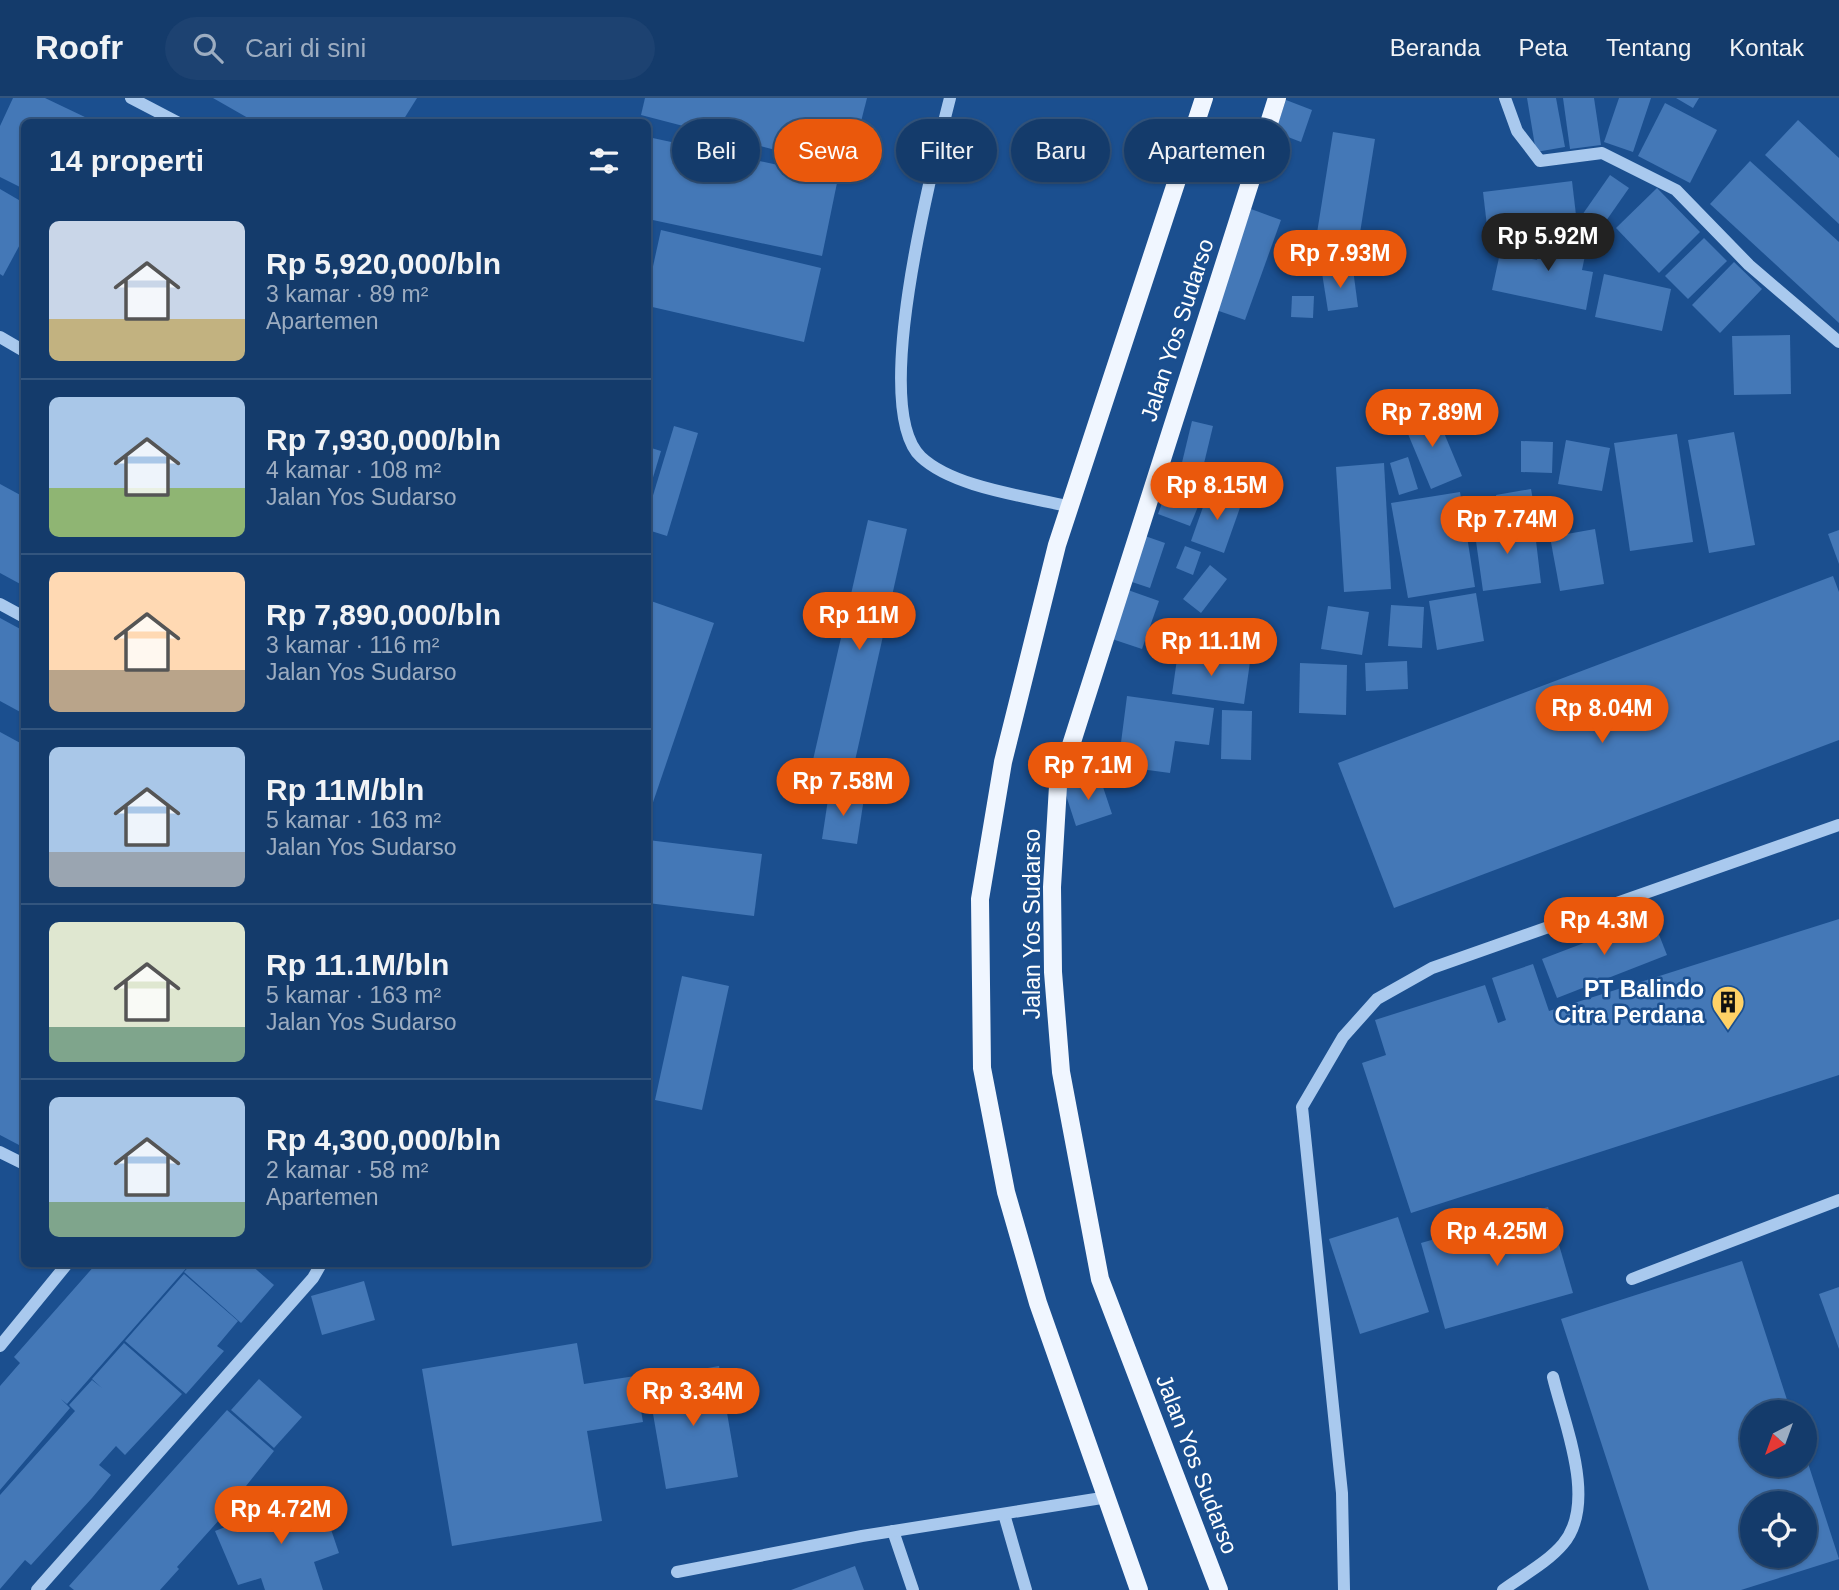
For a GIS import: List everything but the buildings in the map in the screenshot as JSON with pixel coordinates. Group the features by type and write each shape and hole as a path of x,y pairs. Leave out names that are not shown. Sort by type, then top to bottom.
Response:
{"main road":[{"name":"Jalan Yos Sudarso","path":"1219,1590 1100,1279 1061,1072 1053,971 1052,887 1058,786 1277,98"},
{"name":"Jalan Yos Sudarso","path":"1139,1590 1035,1291 1006,1192 982,1068 980,899 1003,762 1058,545 1202,102"}],"street":[{"path":"131,98 171,119"},
{"path":"950,98 925,194 899,360 908,440 920,456 944,475 1071,508"},
{"path":"1504,98 1517,131 1541,161 1602,153 1676,190 1749,265 1839,342"},
{"path":"0,337 21,349"},
{"path":"0,604 21,615"},
{"path":"1344,1590 1342,1493 1302,1107 1343,1037 1377,999 1432,968 1839,825"},
{"path":"0,1152 21,1162"},
{"path":"1632,1279 1839,1200"},
{"path":"0,1346 65,1267"},
{"path":"37,1590 313,1278 319,1267"},
{"path":"1503,1590 1563,1544 1574,1521 1581,1492 1553,1377"},
{"path":"677,1572 893,1531 1108,1497"},
{"path":"1004,1514 1026,1590"},
{"path":"893,1531 913,1590"}],"place":[{"name":"PT Balindo Citra Perdana","path":"1728,1032"}]}
